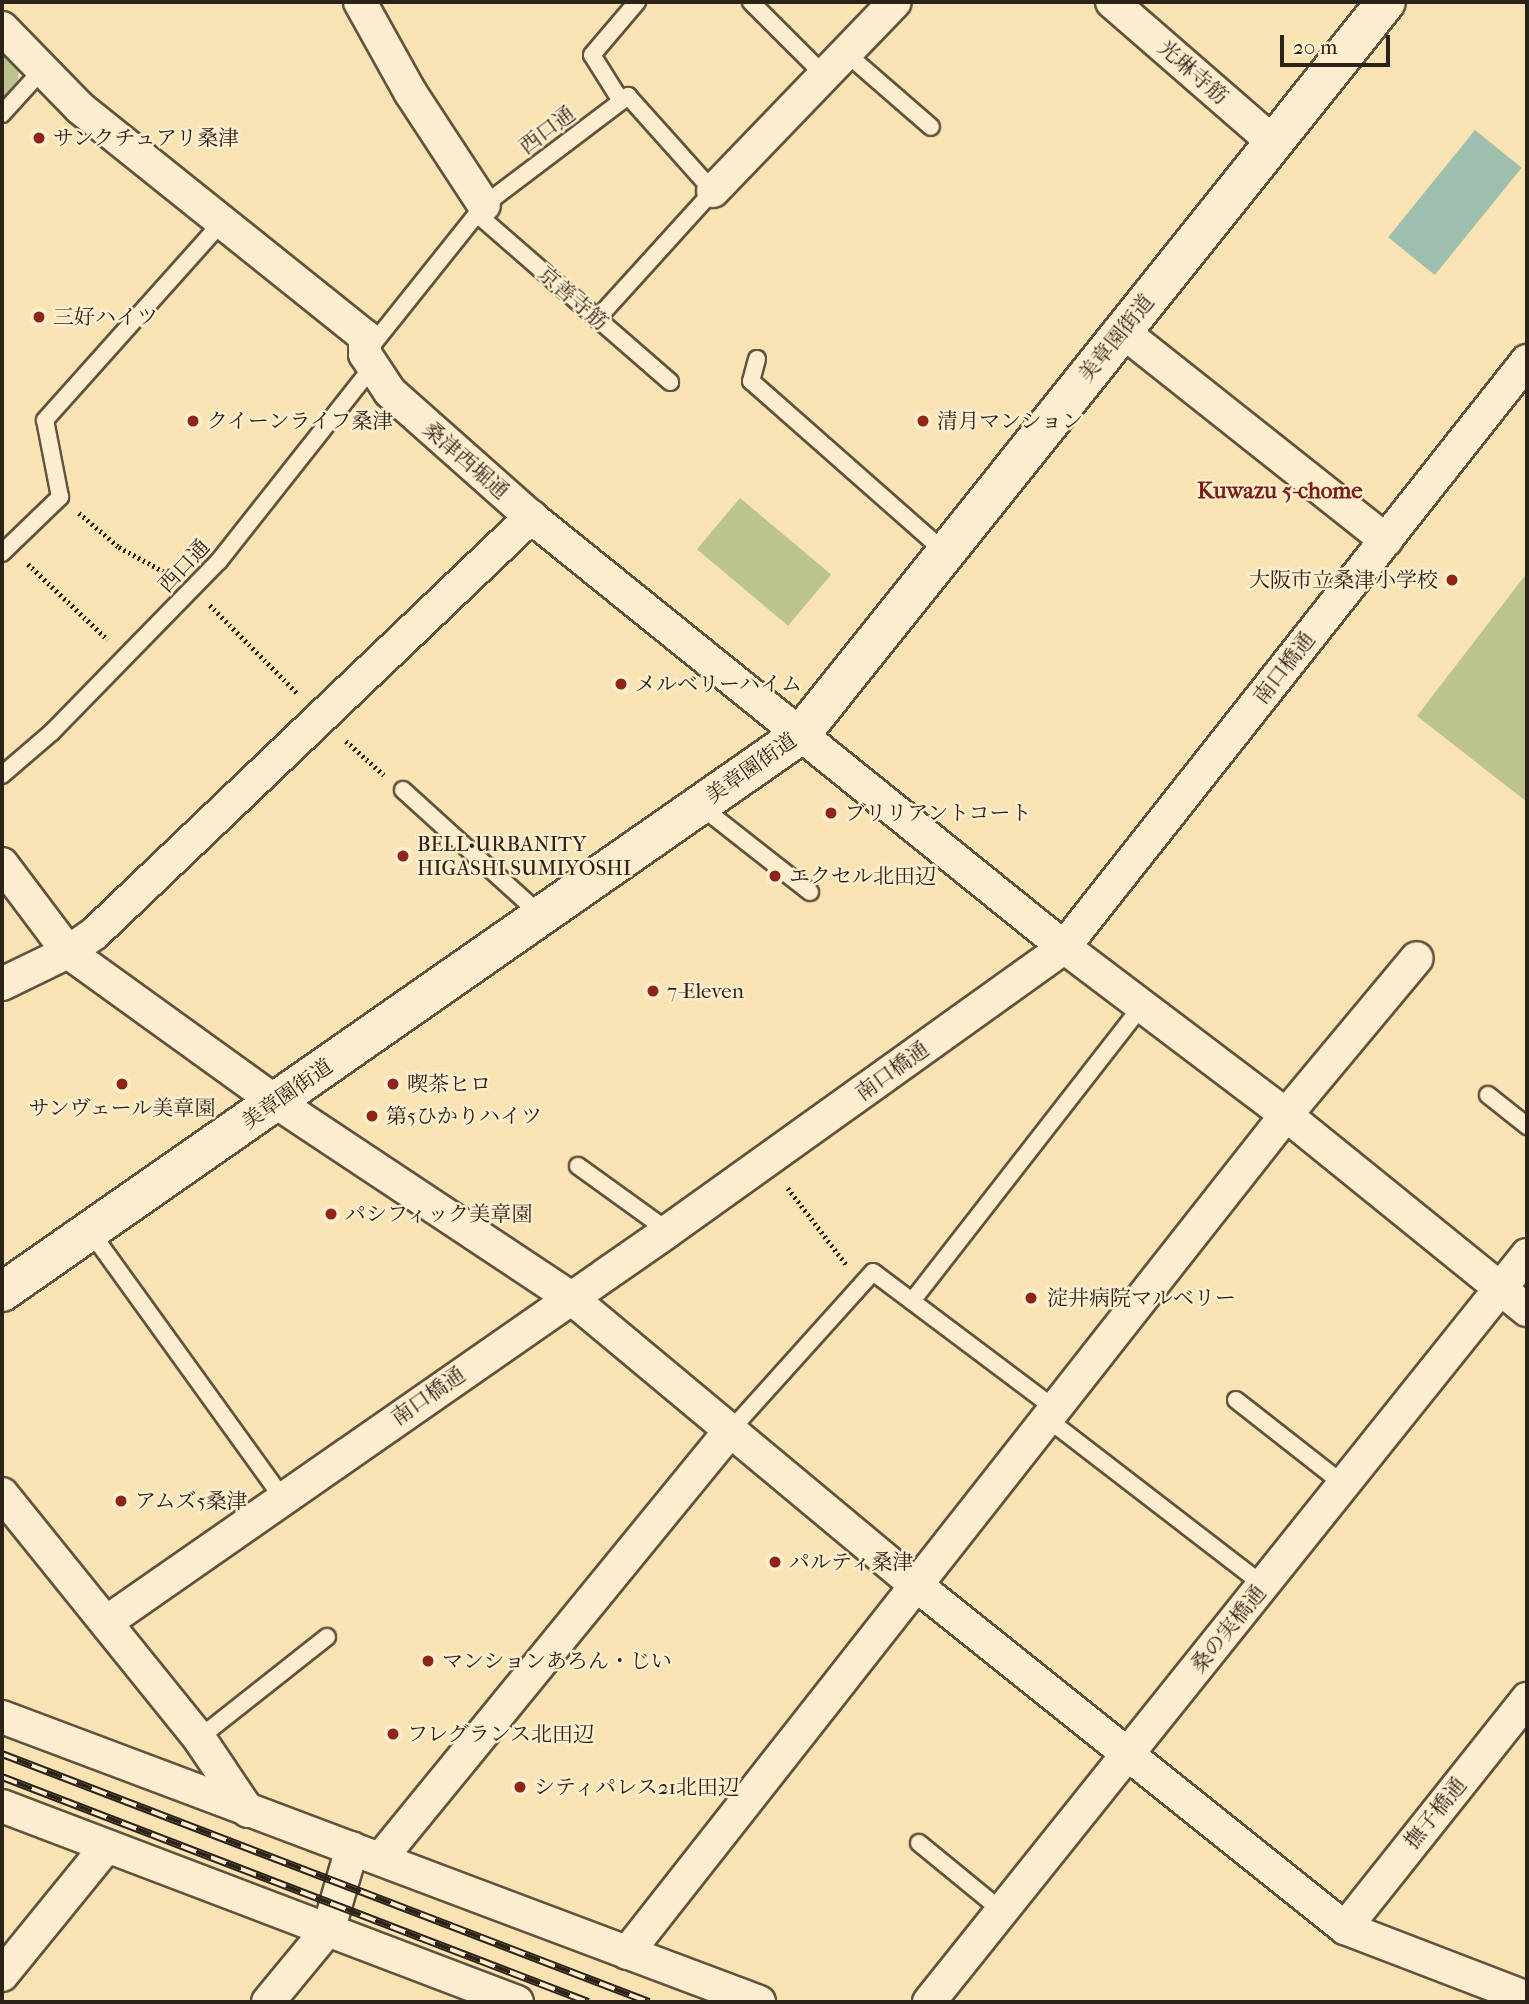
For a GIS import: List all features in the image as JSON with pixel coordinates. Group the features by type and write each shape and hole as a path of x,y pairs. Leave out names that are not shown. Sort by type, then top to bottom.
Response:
{"street":[{"name":"京善寺筋","path":"360,2 481,210"},
{"path":"713,191 895,2"},
{"name":"光琳寺筋","path":"1112,2 1273,142"},
{"name":"美章園街道","path":"2,1292 800,735 1386,2"},
{"name":"桑津西堀通","path":"2,28 80,107 220,224 365,336 369,360 390,392 531,517 1063,947 1286,1115 1527,1310"},
{"path":"1122,331 1386,540"},
{"name":"南口橋通","path":"108,1621 282,1497 668,1231 1063,947 1527,361"},
{"path":"2,984 68,952 94,933 531,517"},
{"path":"2,864 68,952 276,1102 570,1297 915,1584 1345,1928 1527,1998"},
{"path":"627,1953 915,1584 1053,1415 1286,1115 1417,958"},
{"name":"桑の実橋通","path":"929,2002 1527,1255"},
{"path":"381,1858 729,1432"},
{"path":"2,1494 108,1621 199,1738 248,1811"},
{"name":"撫子橋通","path":"1345,1928 1527,1699"},
{"path":"2,1717 759,2002"},
{"path":"2,1805 517,2002"},
{"path":"2,1975 106,1847"},
{"path":"268,2002 328,1928 352,1848"}],"lane":[{"path":"597,319 713,191 628,96 621,101 592,55 637,2"},
{"path":"751,2 836,65 931,127"},
{"path":"2,114 43,69"},
{"name":"西口通","path":"2,775 52,732 219,561 481,210 621,101"},
{"name":"京善寺筋","path":"481,210 597,319 670,382"},
{"path":"6,549 60,496 45,420 220,224"},
{"path":"757,359 751,381 946,552"},
{"path":"403,790 541,915"},
{"path":"699,805 810,892"},
{"path":"912,1301 1142,1006"},
{"path":"1488,1095 1527,1126"},
{"path":"578,1166 668,1231"},
{"path":"90,1231 282,1497"},
{"path":"729,1432 860,1281 873,1272 1263,1585"},
{"path":"1236,1400 1343,1484"},
{"path":"199,1738 327,1637"},
{"path":"919,1843 1002,1911"}],"path":[{"path":"6,549 125,657"},
{"path":"321,718 403,790"},
{"path":"767,1160 860,1281"}],"green space":[{"path":"2,45 19,63 18,80 2,98"},
{"path":"740,498 831,574 788,626 697,549"},
{"path":"1527,573 1527,802 1417,716"}],"shaded area":[{"path":"1475,130 1522,168 1435,275 1388,237"}],"railway":[{"path":"2,1754 649,2002"},
{"path":"2,1777 588,2002"}],"place":[{"name":"サンクチュアリ桑津","path":"39,138"},
{"name":"三好ハイツ","path":"39,317"},
{"name":"クイーンライフ桑津","path":"193,421"},
{"name":"清月マンション","path":"923,421"},
{"name":"大阪市立桑津小学校","path":"1452,580"},
{"name":"メルベリーハイム","path":"621,684"},
{"name":"ブリリアントコート","path":"831,813"},
{"name":"BELL•URBANITY HIGASHI SUMIYOSHI","path":"403,856"},
{"name":"エクセル北田辺","path":"775,876"},
{"name":"7-Eleven","path":"653,991"},
{"name":"サンヴェール美章園","path":"122,1084"},
{"name":"喫茶ヒロ","path":"393,1084"},
{"name":"第5ひかりハイツ","path":"372,1116"},
{"name":"パシフィック美章園","path":"331,1214"},
{"name":"淀井病院マルベリー","path":"1031,1298"},
{"name":"アムズ5桑津","path":"121,1501"},
{"name":"パルティ桑津","path":"775,1562"},
{"name":"マンションあろん・じい","path":"428,1661"},
{"name":"フレグランス北田辺","path":"393,1734"},
{"name":"シティパレス21北田辺","path":"520,1787"}],"district":[{"name":"Kuwazu 5-chome","path":"1280,491"}]}
